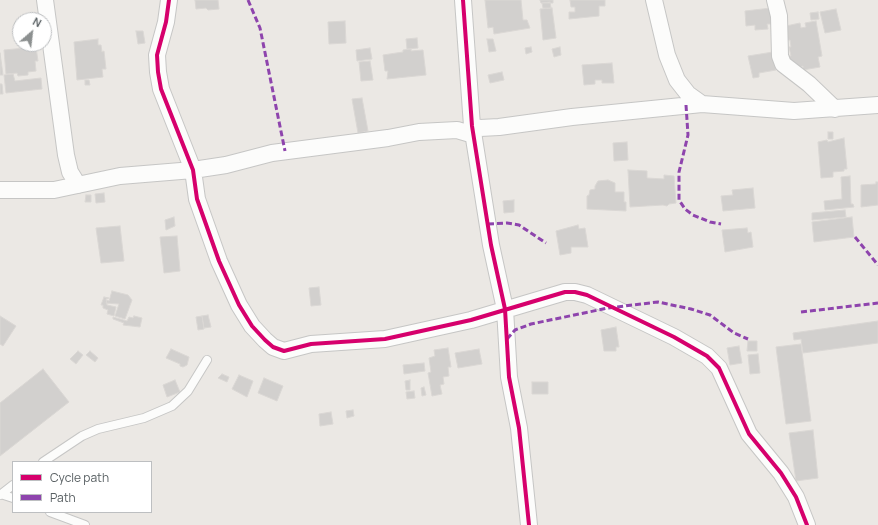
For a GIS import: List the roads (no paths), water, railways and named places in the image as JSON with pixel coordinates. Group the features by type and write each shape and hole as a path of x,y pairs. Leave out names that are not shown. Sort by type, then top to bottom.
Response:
{"street":[{"path":"45,0 66,155 70,172 78,185"},
{"path":"169,0 166,22 158,55 158,72 161,89 193,170 200,206 227,279 239,305 252,326 273,347 284,351 311,344 385,339 454,324 565,292 575,292 587,295 614,307 707,356 719,368 749,434 781,473 796,498 807,525"},
{"path":"463,0 473,130 491,245 505,310 509,377 519,428 529,525"},
{"path":"654,0 668,56 677,80 688,94 702,104"},
{"path":"775,0 779,16 780,56 783,64 809,84 835,109"},
{"path":"0,190 39,191 78,185 120,176 193,170 226,165 279,152 388,138 419,132 499,128 572,117 637,112 702,104 785,111 835,109 878,105"}],"lane":[{"path":"45,461 82,436 98,429 144,418 172,406 188,392 207,360"},
{"path":"1,494 12,486"},
{"path":"1,494 12,498"},
{"path":"53,513 85,525"}]}
